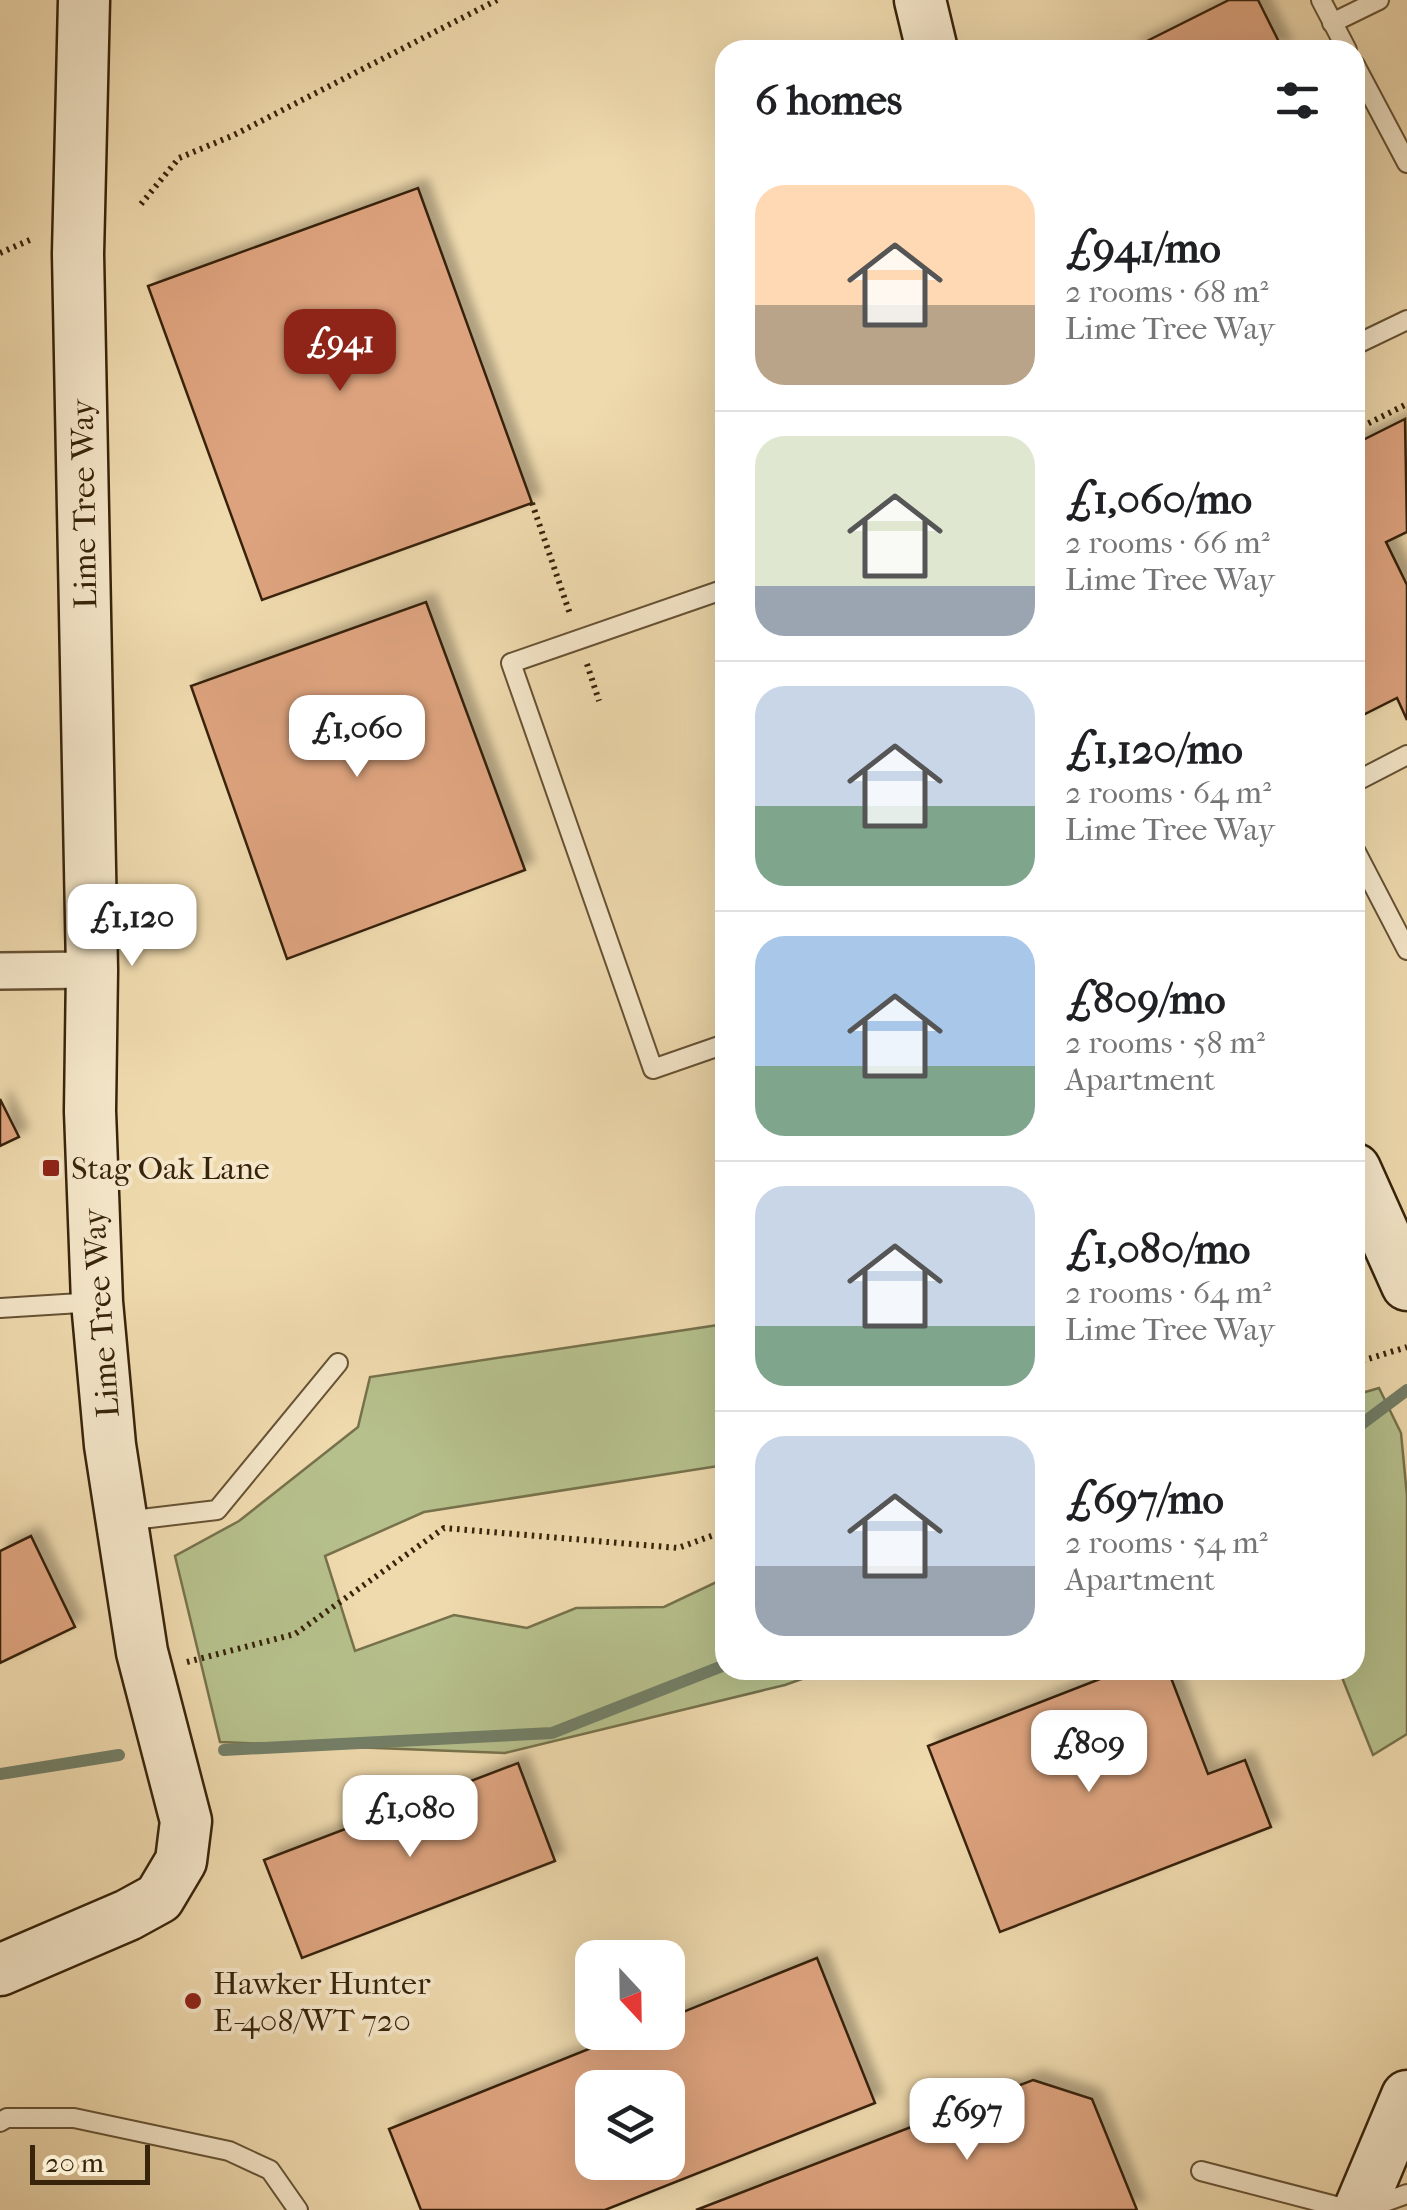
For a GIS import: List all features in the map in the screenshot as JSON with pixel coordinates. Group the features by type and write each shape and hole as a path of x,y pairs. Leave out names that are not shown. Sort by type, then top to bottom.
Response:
{"street":[{"name":"Lime Tree Way","path":"0,1970 159,1898 180,1861 186,1821 142,1652 120,1522 96,1302 78,254 84,0"},
{"path":"920,0 930,40"},
{"path":"0,971 92,970"},
{"path":"1365,1191 1407,1285"},
{"path":"1358,2210 1407,2096"}],"lane":[{"path":"1321,0 1342,40"},
{"path":"1332,22 1379,0"},
{"path":"1365,84 1407,163"},
{"path":"1365,340 1407,320"},
{"path":"715,592 511,663 653,1069 715,1047"},
{"path":"1365,777 1407,755"},
{"path":"1365,869 1407,950"},
{"path":"0,1308 96,1302"},
{"path":"120,1522 217,1510 338,1364"},
{"path":"0,2122 7,2118 74,2118 229,2151 270,2170 298,2210"},
{"path":"1201,2171 1358,2210 1407,2194"}],"path":[{"path":"141,204 179,158 234,135 496,0"},
{"path":"0,253 34,238"},
{"path":"1365,425 1407,404"},
{"path":"532,503 599,701"},
{"path":"1365,1360 1403,1348"},
{"path":"183,1664 295,1634 444,1528 678,1548 715,1535"}],"green space":[{"path":"715,1325 715,1467 424,1512 325,1556 355,1651 454,1615 527,1628 576,1608 664,1607 715,1583 715,1680 799,1680 505,1753 220,1742 175,1556 239,1521 358,1427 370,1377"},
{"path":"1379,1388 1401,1433 1407,1496 1407,1734 1373,1755 1343,1680 1365,1680 1365,1392"}],"building":[{"path":"1229,0 1258,0 1278,40 1149,40"},
{"path":"418,188 532,503 262,600 148,286"},
{"path":"1405,419 1407,532 1386,542 1407,585 1407,720 1397,698 1365,714 1365,439"},
{"path":"426,602 525,870 287,959 191,686"},
{"path":"0,1099 19,1137 0,1146"},
{"path":"31,1536 75,1627 0,1663 0,1551"},
{"path":"1097,1680 1172,1680 1208,1774 1245,1760 1271,1827 1000,1932 928,1746"},
{"path":"518,1763 555,1861 302,1958 264,1860"},
{"path":"817,1958 875,2103 685,2178 685,2070 575,2070 575,2180 681,2180 605,2210 421,2210 389,2129 586,2050 685,2050 685,2011"},
{"path":"1033,2080 1092,2099 1137,2210 696,2210"}],"waterway":[{"path":"1365,1422 1407,1390"},
{"path":"224,1750 552,1733 715,1669"},
{"path":"0,1774 119,1755"}],"place":[{"name":"Stag Oak Lane","path":"51,1168"},
{"name":"Hawker Hunter E-408/WT 720","path":"193,2001"}]}
